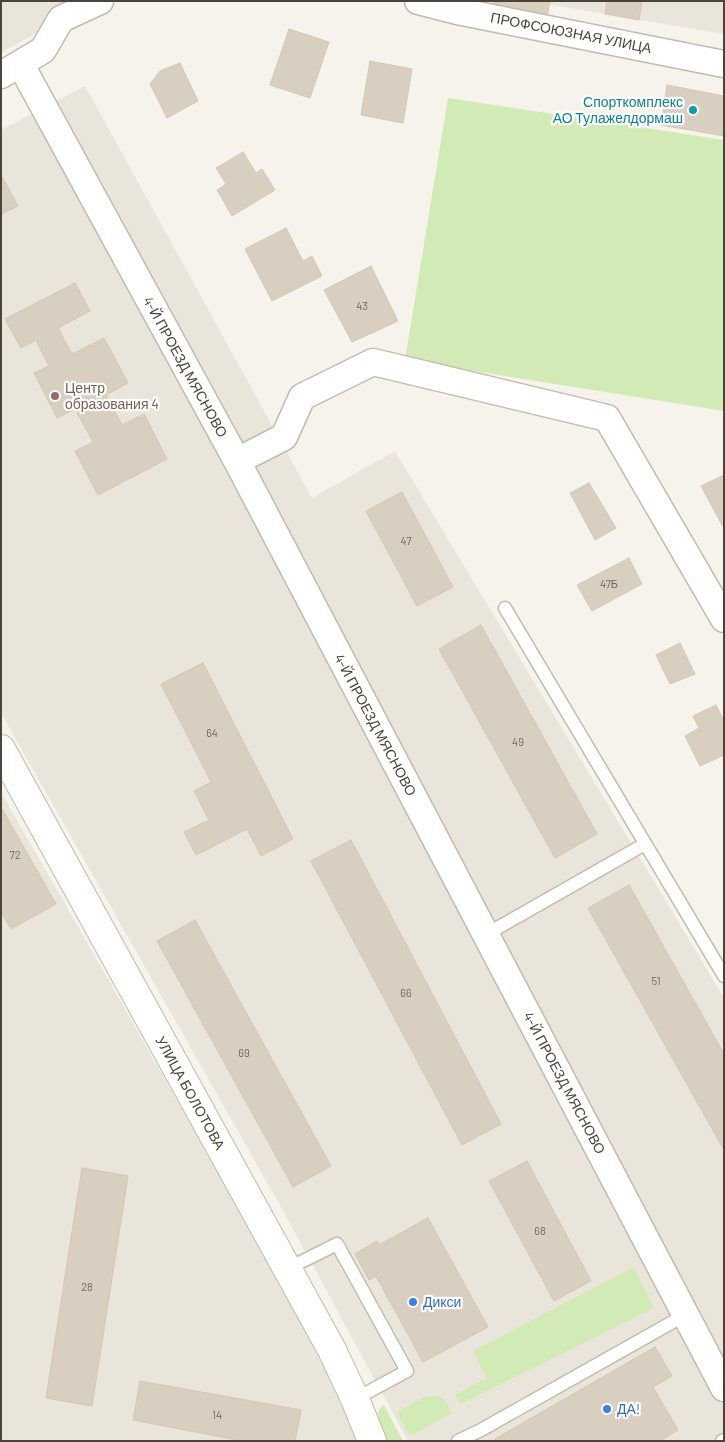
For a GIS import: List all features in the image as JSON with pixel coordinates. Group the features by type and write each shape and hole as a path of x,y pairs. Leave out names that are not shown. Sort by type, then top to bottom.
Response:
{"street":[{"path":"11,70 43,50 54,10 100,1"},
{"name":"ПРОФСОЮЗНАЯ УЛИЦА","path":"418,1 458,6 724,64"},
{"name":"4-Й ПРОЕЗД МЯСНОВО","path":"11,70 237,461 724,1388"},
{"path":"237,461 284,437 302,397 373,362 607,418 724,619"},
{"name":"УЛИЦА БОЛОТОВА","path":"1,749 332,1350 372,1441"}],"lane":[{"path":"505,608 724,976"},
{"path":"486,935 646,844"},
{"path":"287,1269 337,1244 407,1371 355,1399"},
{"path":"458,1441 484,1435 685,1315"}],"shaded area":[{"path":"1,1 92,1 1,53"},
{"path":"528,1 724,1 724,34 605,14"},
{"path":"85,86 312,498 395,451 724,998 724,1441 408,1441 285,1214 1,713 1,130"},
{"path":"1,792 357,1416 358,1441 1,1441"}],"green space":[{"path":"448,98 724,140 724,411 405,360"},
{"path":"634,1267 654,1308 460,1404 455,1395 487,1378 473,1351"},
{"path":"433,1396 446,1401 452,1413 410,1436 397,1412 425,1397"},
{"path":"384,1405 403,1441 388,1441 381,1431 378,1413"}],"building":[{"path":"494,1 550,1 547,17 493,4"},
{"path":"607,1 642,1 639,20 605,14"},
{"path":"289,29 329,42 310,98 270,85"},
{"path":"370,61 412,69 403,123 361,115"},
{"path":"180,63 198,101 167,118 150,84 160,71"},
{"name":"Спорткомплекс АО Тулажелдормаш","path":"667,85 724,96 724,136 661,125"},
{"path":"243,152 256,173 262,169 275,190 232,216 217,190 226,184 216,168"},
{"path":"1,175 18,206 1,214"},
{"path":"286,228 303,261 312,256 322,276 272,301 245,249"},
{"path":"371,266 398,321 352,342 324,290"},
{"path":"75,283 90,311 58,328 72,354 104,338 128,383 106,395 122,425 144,414 167,459 98,495 75,451 93,442 75,409 57,418 34,373 49,366 36,340 21,348 5,319"},
{"path":"724,475 724,525 722,525 701,486"},
{"path":"589,483 616,528 595,540 570,493"},
{"path":"402,492 453,587 417,606 366,511"},
{"path":"629,558 642,584 592,611 577,585"},
{"path":"481,625 597,834 555,858 439,649"},
{"path":"680,643 695,674 670,684 656,655"},
{"path":"203,663 293,839 261,856 247,829 196,855 184,832 209,820 194,791 211,782 161,684"},
{"path":"716,705 724,721 724,755 700,766 685,736 699,728 693,716"},
{"path":"1,807 56,904 11,929 1,912"},
{"path":"351,840 501,1124 462,1145 311,861"},
{"path":"629,885 724,1054 724,1150 588,908"},
{"path":"195,920 331,1166 293,1187 157,941"},
{"path":"527,1161 591,1281 554,1301 489,1181"},
{"path":"82,1168 128,1176 92,1406 46,1398"},
{"path":"428,1218 488,1327 423,1362 376,1276 369,1280 355,1254 377,1241 379,1245"},
{"name":"ДА!","path":"655,1347 672,1376 653,1387 678,1430 660,1441 496,1441 495,1439"},
{"path":"140,1381 301,1410 295,1441 242,1441 133,1420"}],"place":[{"name":"Спорткомплекс АО Тулажелдормаш","path":"693,110"},
{"name":"Центр образования 4","path":"55,396"},
{"name":"Дикси","path":"413,1302"},
{"name":"ДА!","path":"607,1409"}]}
